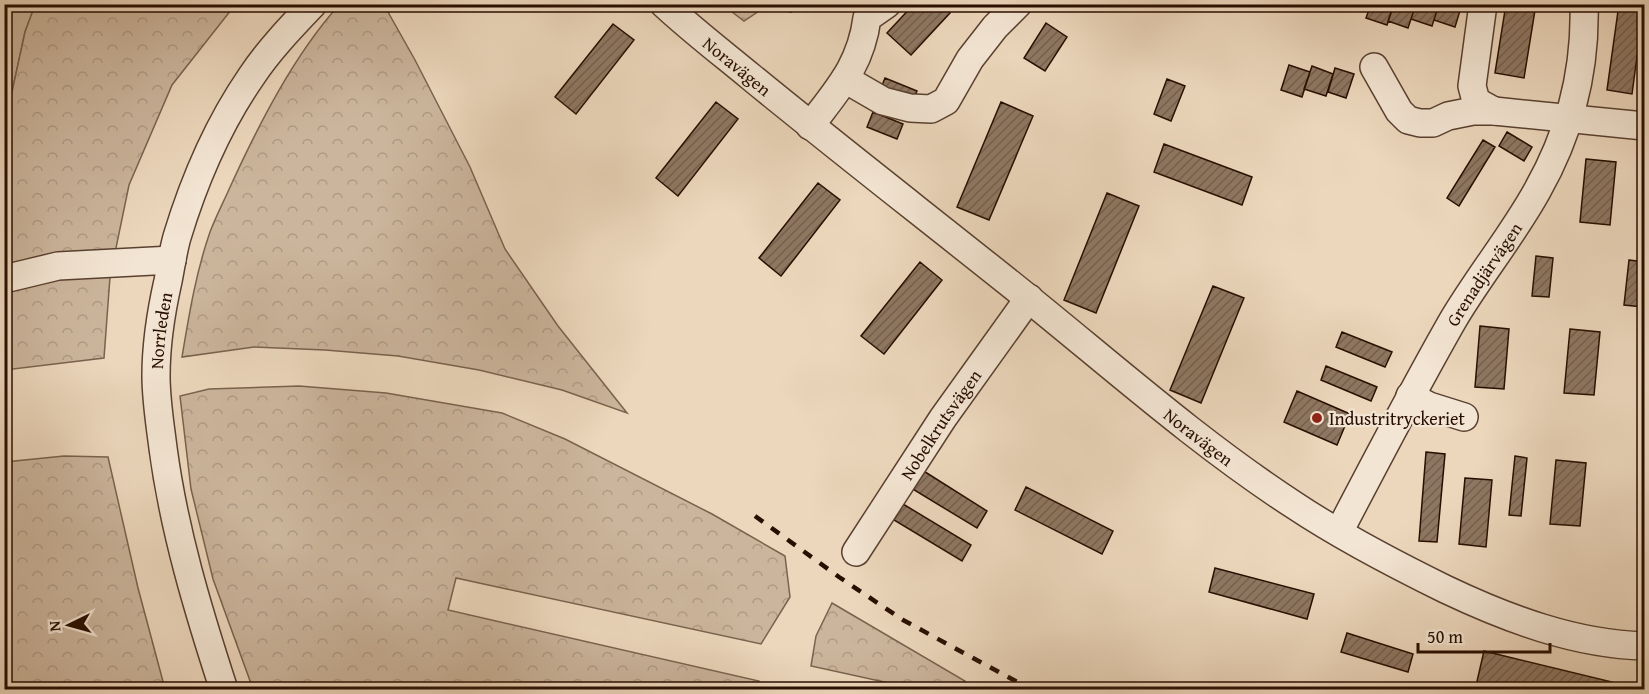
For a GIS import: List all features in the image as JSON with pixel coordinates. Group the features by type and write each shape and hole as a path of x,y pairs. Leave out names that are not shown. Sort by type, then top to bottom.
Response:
{"street":[{"name":"Norrleden","path":"224,690 186,564 166,475 156,376 158,342 176,239 192,190 228,113 252,75 313,4"},
{"name":"Noravägen","path":"664,4 810,126 1216,449 1296,506 1407,571 1499,613 1586,640 1611,645 1644,646"},
{"path":"810,126 853,66 864,37 867,18 887,4"},
{"path":"845,79 883,101 910,108 931,109 946,101 970,59 995,27 1018,4"},
{"path":"1483,4 1472,86 1476,101 1494,111"},
{"name":"Grenadjärvägen","path":"1339,532 1410,396 1454,318 1536,192 1554,159 1569,118 1579,80 1584,44 1584,4"},
{"path":"1374,67 1399,111 1408,120 1420,123 1433,123 1449,116 1473,111 1494,111 1644,126"},
{"path":"4,279 58,266 172,260"},
{"name":"Nobelkrutsvägen","path":"856,552 942,419 1029,298"},
{"path":"1410,396 1429,406 1464,417"}],"green space":[{"path":"5,5 35,5 25,32 5,124"},
{"path":"35,5 235,5 172,85 129,185 110,277 104,358 5,370 5,124 25,32"},
{"path":"339,5 384,5 470,167 505,249 558,326 627,413 562,390 479,370 398,356 254,347 182,357 197,278 215,220 253,138 292,68"},
{"path":"723,5 763,5 762,9 744,21"},
{"path":"299,386 386,393 502,413 565,439 712,514 785,556 790,597 761,644 456,578 448,610 759,681 759,689 253,689 213,579 191,489 180,396 209,389"},
{"path":"64,456 108,457 138,588 165,689 5,689 5,462"},
{"path":"832,603 965,681 961,689 916,689 811,666 816,636"}],"building":[{"path":"788,4 822,4 790,12"},
{"path":"914,4 941,4 950,13 911,55 887,33"},
{"path":"1371,4 1394,4 1387,25 1366,18"},
{"path":"1394,4 1416,4 1408,28 1388,21"},
{"path":"1416,4 1439,4 1432,26 1411,19"},
{"path":"1439,4 1462,4 1455,27 1434,20"},
{"path":"1506,4 1536,4 1524,78 1495,73"},
{"path":"1619,4 1644,4 1632,94 1607,90"},
{"path":"1046,23 1067,37 1045,71 1024,58"},
{"path":"613,24 634,40 576,114 555,97"},
{"path":"1289,65 1310,72 1302,97 1281,90"},
{"path":"1312,66 1333,74 1326,96 1304,89"},
{"path":"1335,68 1354,74 1346,98 1328,92"},
{"path":"885,78 917,91 911,106 879,93"},
{"path":"1167,79 1185,86 1171,121 1154,114"},
{"path":"716,102 738,119 678,196 656,178"},
{"path":"1001,102 1033,116 989,220 957,207"},
{"path":"873,112 903,124 897,139 867,127"},
{"path":"1507,132 1532,147 1524,161 1499,146"},
{"path":"1483,140 1495,147 1459,206 1447,198"},
{"path":"1164,144 1252,177 1242,205 1154,172"},
{"path":"1586,159 1616,162 1610,225 1580,222"},
{"path":"818,183 840,200 781,276 759,258"},
{"path":"1107,193 1139,206 1096,313 1064,300"},
{"path":"1536,256 1553,258 1549,297 1532,296"},
{"path":"1629,260 1644,262 1643,307 1624,305"},
{"path":"920,262 942,280 884,354 861,336"},
{"path":"1213,286 1244,298 1201,403 1170,390"},
{"path":"1480,326 1509,329 1504,389 1475,387"},
{"path":"1570,329 1600,332 1594,395 1564,393"},
{"path":"1342,332 1392,352 1385,367 1336,347"},
{"path":"1326,366 1377,387 1371,401 1321,380"},
{"name":"Industritryckeriet","path":"1297,391 1350,414 1337,445 1284,422"},
{"path":"1426,452 1445,454 1437,542 1419,541"},
{"path":"1515,456 1527,458 1521,516 1509,515"},
{"path":"1556,460 1586,463 1580,526 1550,524"},
{"path":"922,470 987,511 977,528 911,488"},
{"path":"1465,478 1492,480 1486,547 1459,544"},
{"path":"1026,487 1113,531 1102,554 1015,510"},
{"path":"903,504 971,545 962,561 894,520"},
{"path":"1215,568 1314,594 1307,619 1209,592"},
{"path":"1347,633 1413,654 1408,672 1341,652"},
{"path":"1484,651 1612,682 1610,690 1475,690"}],"railway":[{"path":"755,516 903,620 1032,690"}],"place":[{"name":"Industritryckeriet","path":"1317,418"}]}
